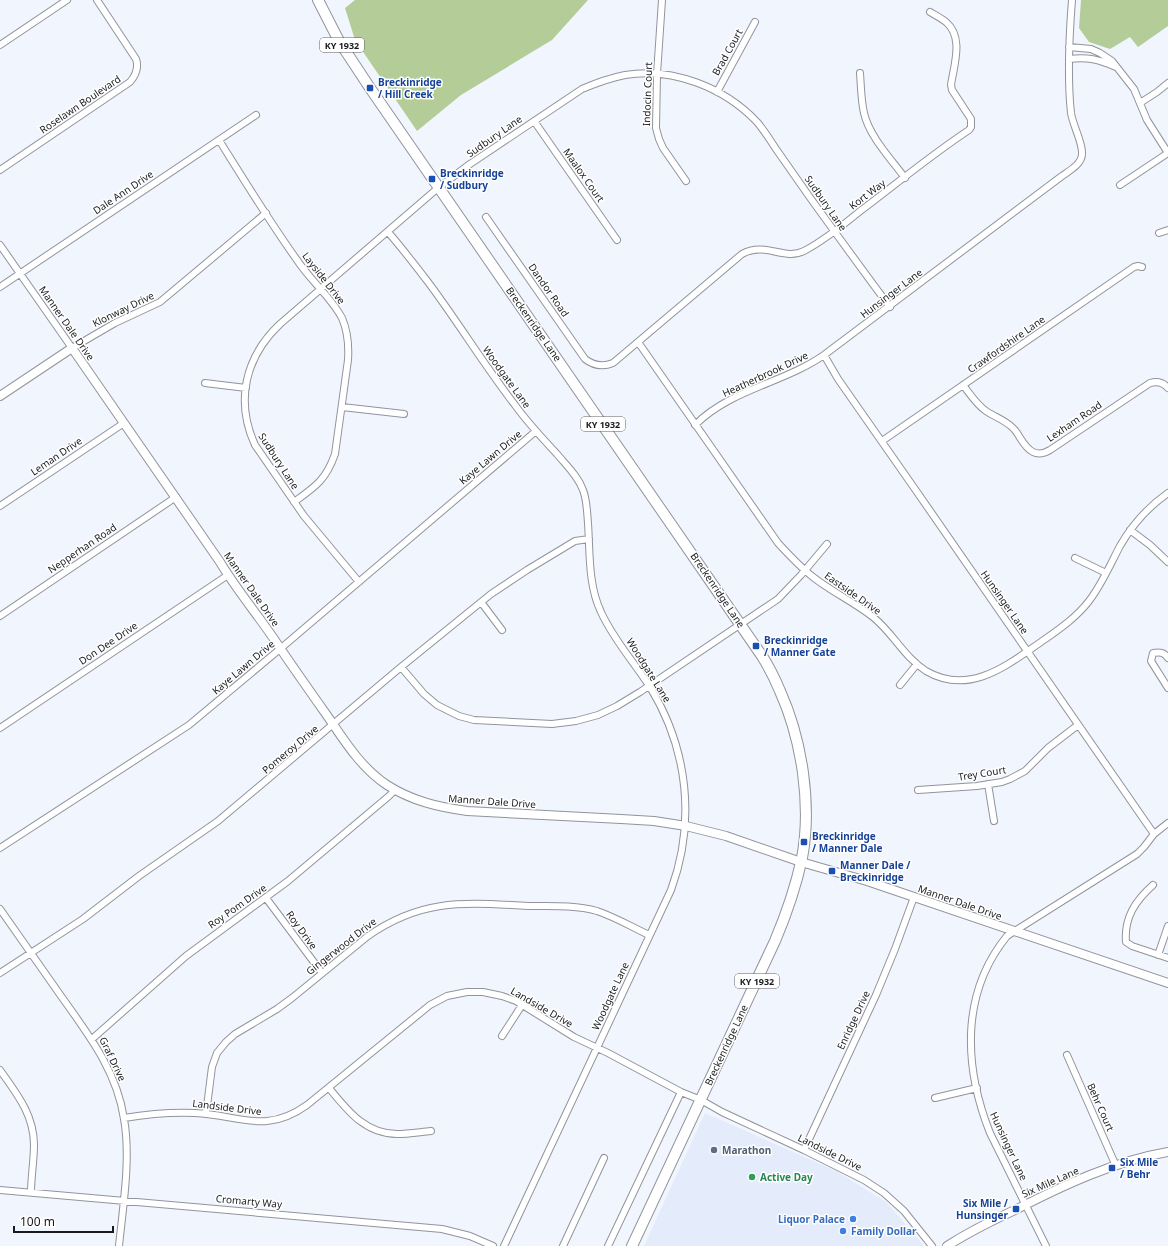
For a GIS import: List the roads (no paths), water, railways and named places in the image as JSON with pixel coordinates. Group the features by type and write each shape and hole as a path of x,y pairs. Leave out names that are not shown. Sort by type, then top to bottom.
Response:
{"main road":[{"name":"Breckenridge Lane","path":"318,0 339,41 438,188 762,656 781,692 793,725 799,748 805,794 804,842 797,878 779,932 632,1246"}],"street":[{"path":"0,44 67,0"},
{"name":"Roselawn Boulevard","path":"0,170 134,78 138,68 136,58 97,0"},
{"name":"Indocin Court","path":"662,0 655,120 657,134 663,148 686,181"},
{"name":"Hunsinger Lane","path":"1046,1246 983,1116 970,1041 970,1026 974,1006 981,981 993,954 1007,936 1137,854 1154,834 838,379 824,356 1079,162 1082,154 1072,116 1068,59 1072,0"},
{"name":"Kort Way","path":"601,366 612,363 742,254 750,250 762,249 785,253 798,253 810,247 834,231 969,130 971,127 971,119 952,90 951,85 957,47 956,39 951,27 930,12"},
{"name":"Brad Court","path":"717,92 755,22"},
{"path":"1069,47 1081,47 1100,53 1108,58 1130,84 1140,102 1147,120 1168,153 1120,185"},
{"path":"1068,59 1090,58 1100,60 1116,67"},
{"path":"860,73 862,103 866,120 873,134 905,178"},
{"name":"Sudbury Lane","path":"358,582 319,536 294,502 261,454 251,435 245,410 246,388 253,360 265,340 280,324 438,188 573,94 602,81 625,75 657,74 701,84 738,105 757,123 834,231 890,306"},
{"path":"1140,102 1168,83"},
{"name":"Dale Ann Drive","path":"0,287 256,115"},
{"name":"Maalox Court","path":"534,121 617,240"},
{"name":"Layside Drive","path":"218,140 296,260 341,317 347,331 349,349 336,454 331,467 318,484 294,502"},
{"name":"Klonway Drive","path":"0,396 72,348 115,322 160,302 266,213"},
{"name":"Dandor Road","path":"486,217 582,355 594,365 601,366"},
{"path":"1159,233 1168,230"},
{"name":"Woodgate Lane","path":"388,232 428,282 514,405 581,484 587,502 592,586 598,605 612,631 649,686 671,729 679,755 684,784 686,826 677,874 504,1246"},
{"name":"Manner Dale Drive","path":"0,245 333,725 360,761 377,777 395,790 418,801 442,808 467,811 628,819 686,826 726,836 801,862 867,881 1168,983"},
{"name":"Crawfordshire Lane","path":"882,441 1134,267 1142,267"},
{"name":"Eastside Drive","path":"638,342 774,537 795,561 823,584 872,617 883,626 910,658 926,670 940,677 956,680 970,680 993,673 1028,651 1064,625 1081,610 1094,594 1130,530 1141,516 1168,493"},
{"name":"Heatherbrook Drive","path":"695,425 705,415 738,396 755,387 794,373 824,356"},
{"path":"205,382 246,388"},
{"name":"Lexham Road","path":"963,385 981,407 1008,424 1014,429 1026,447 1039,454 1050,450 1150,383 1163,383 1168,388"},
{"path":"342,407 404,414"},
{"name":"Leman Drive","path":"0,506 124,423"},
{"name":"Kaye Lawn Drive","path":"0,848 189,725 536,431"},
{"name":"Nepperhan Road","path":"0,616 176,497"},
{"path":"1130,530 1150,545 1168,562"},
{"name":"Pomeroy Drive","path":"0,973 83,918 139,876 218,821 401,667 481,602 527,570 568,545 575,541 589,538"},
{"path":"401,667 424,694 437,705 459,716 483,721 552,724 576,721 598,715 617,706 649,686 778,598 827,544"},
{"path":"1075,558 1106,574"},
{"name":"Don Dee Drive","path":"0,728 228,575"},
{"path":"481,602 502,630"},
{"path":"1168,658 1165,654 1158,652 1153,653 1152,656 1152,661 1168,688"},
{"path":"900,685 917,664"},
{"name":"Trey Court","path":"918,790 1002,782 1021,773 1031,766 1048,748 1078,725"},
{"path":"988,784 994,821"},
{"name":"Roy Pom Drive","path":"92,1039 186,956 266,898 350,830 395,790"},
{"path":"1154,834 1168,823"},
{"path":"1152,885 1134,905 1126,935 1126,942 1132,946 1168,958"},
{"name":"Enridge Drive","path":"804,1150 876,995 914,897"},
{"name":"Roy Drive","path":"266,898 322,973"},
{"name":"Gingerwood Drive","path":"206,1114 212,1066 221,1047 235,1034 277,1009 380,928 399,917 424,909 444,905 481,904 580,908 596,911 613,917 649,935"},
{"name":"Graf Drive","path":"0,909 92,1039 111,1074 124,1118 126,1153 119,1246"},
{"path":"1158,955 1168,926"},
{"name":"Landside Drive","path":"124,1118 169,1112 206,1114 264,1122 278,1120 297,1112 329,1088 421,1011 441,999 461,993 483,992 502,996 522,1005 574,1037 597,1047 681,1092 701,1100 722,1112 864,1180 884,1193 904,1211 932,1246"},
{"path":"502,1036 522,1005"},
{"name":"Behr Court","path":"1067,1055 1116,1166"},
{"path":"0,1070 26,1108 32,1124 34,1146 31,1192"},
{"path":"329,1088 351,1114 362,1124 368,1127 395,1134 431,1131"},
{"path":"935,1098 977,1088"},
{"path":"608,1246 681,1092"},
{"name":"Six Mile Lane","path":"947,1246 974,1230 1025,1204 1087,1177 1116,1166 1168,1152"},
{"path":"563,1246 604,1158"},
{"name":"Cromarty Way","path":"0,1190 442,1229 470,1236 493,1246"}],"place":[{"name":"Breckinridge / Hill Creek","path":"370,88"},
{"name":"Breckinridge / Sudbury","path":"432,179"},
{"name":"Breckinridge / Manner Gate","path":"756,646"},
{"name":"Breckinridge / Manner Dale","path":"804,842"},
{"name":"Manner Dale / Breckinridge","path":"832,871"},
{"name":"Marathon","path":"714,1150"},
{"name":"Six Mile / Behr","path":"1112,1168"},
{"name":"Active Day","path":"752,1177"},
{"name":"Six Mile / Hunsinger","path":"1016,1209"},
{"name":"Liquor Palace","path":"853,1219"},
{"name":"Family Dollar","path":"843,1231"}]}
